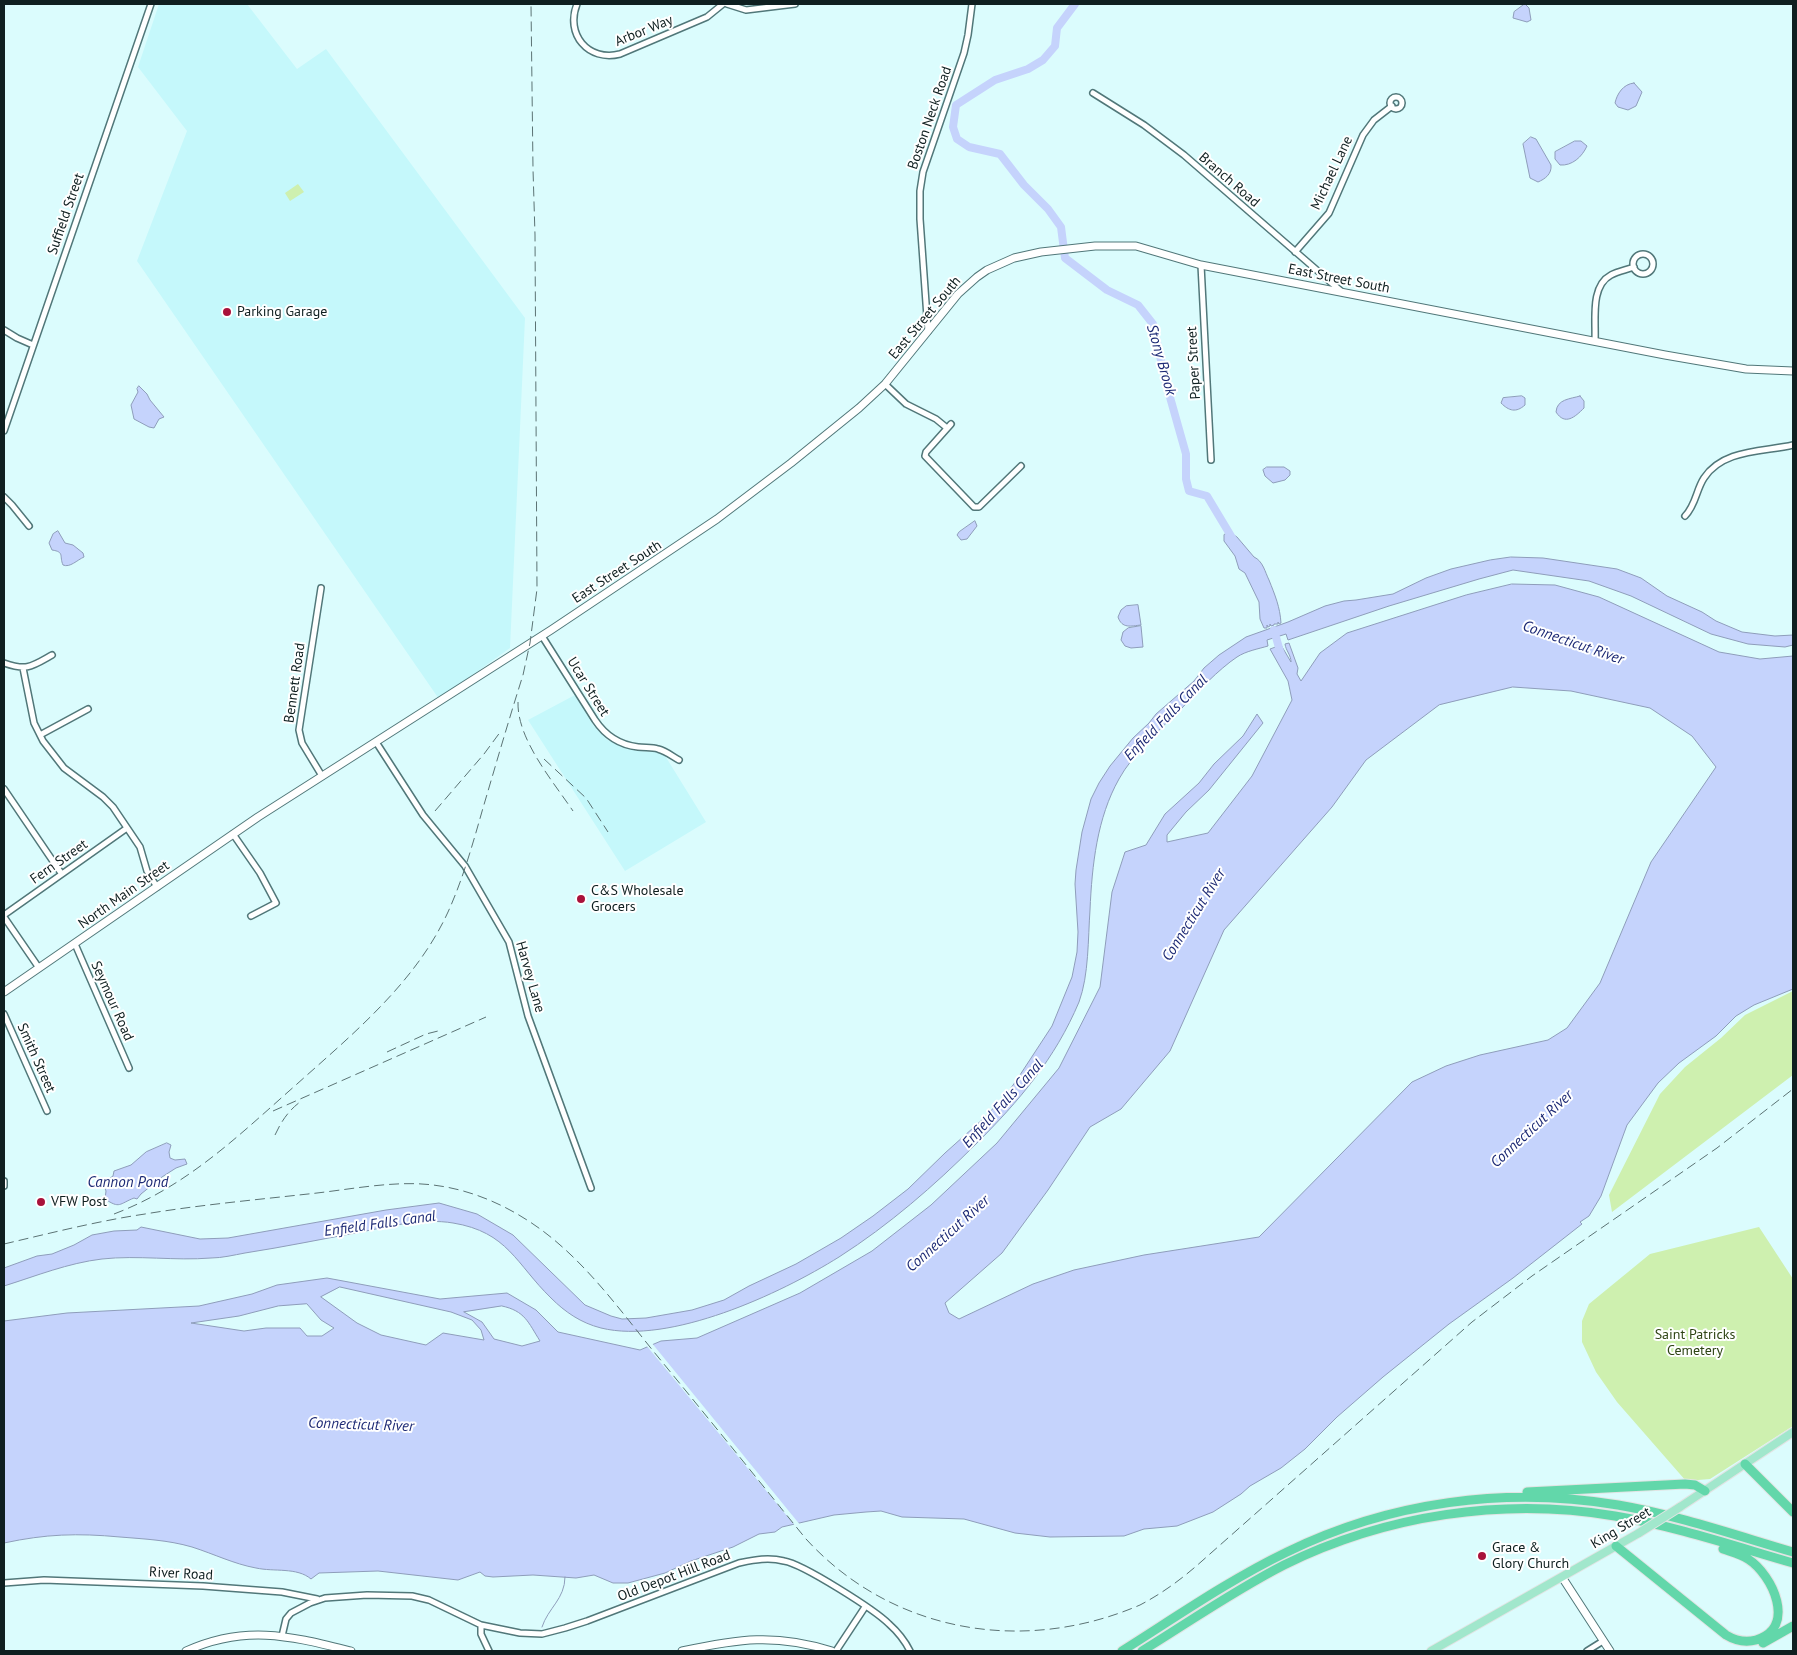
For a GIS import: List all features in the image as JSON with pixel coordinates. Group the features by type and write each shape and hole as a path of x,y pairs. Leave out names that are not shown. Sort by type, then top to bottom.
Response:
{"highway":[{"path":"1745,1464 1793,1512"},
{"path":"1504,1498 1521,1492 1682,1484 1695,1485 1705,1491"},
{"path":"1122,1651 1251,1571 1285,1553 1321,1537 1363,1522 1409,1510 1450,1503 1504,1498 1561,1499 1620,1506 1663,1515 1793,1552"},
{"path":"1142,1651 1242,1589 1298,1559 1353,1537 1411,1521 1479,1510 1546,1509 1612,1515 1680,1531 1793,1563"},
{"path":"1616,1546 1729,1637 1748,1642 1768,1634 1776,1621 1778,1607 1775,1592 1764,1574 1745,1558 1680,1531"},
{"path":"1616,1546 1619,1554 1630,1564 1717,1635 1731,1644 1756,1645 1793,1626"}],"main road":[{"name":"East Street South","path":"258,817 542,636 717,519 859,408 885,384 958,294 977,277 1014,258 1095,246 1136,246 1201,264 1344,293 1746,369 1793,371"},
{"name":"North Main Street","path":"4,992 258,817"},
{"name":"King Street","path":"1431,1651 1616,1546 1705,1491 1793,1432"},
{"path":"1562,1577 1610,1651"},
{"path":"186,1651 210,1642 260,1634 282,1636 351,1651"},
{"path":"682,1651 727,1642 756,1639 797,1642 832,1651"}],"street":[{"name":"Suffield Street","path":"4,431 151,4"},
{"name":"Arbor Way","path":"577,4 573,24 580,41 592,51 612,56 707,18 723,4"},
{"path":"727,4 746,10 796,4"},
{"name":"Boston Neck Road","path":"928,331 920,220 921,181 964,53 972,4"},
{"name":"Branch Road","path":"1093,93 1144,125 1184,155 1344,293"},
{"name":"Michael Lane","path":"1295,252 1329,213 1362,135 1374,120 1392,106"},
{"path":"1641,254 1650,256 1653,262 1653,268 1646,274 1637,272 1634,267 1635,259 1641,254"},
{"name":"Paper Street","path":"1201,264 1211,460"},
{"path":"1595,340 1596,301 1600,285 1611,275 1634,267"},
{"path":"4,330 16,338 33,345"},
{"path":"885,384 907,405 949,426 925,453 926,457 975,508 980,506 1022,466"},
{"path":"1685,516 1693,506 1703,480 1718,464 1738,455 1793,445"},
{"path":"4,497 28,526"},
{"name":"Bennett Road","path":"321,588 299,730 302,743 322,776"},
{"name":"Ucar Street","path":"542,636 604,732 623,744 656,748 667,752 679,760"},
{"path":"4,663 23,668 52,655"},
{"path":"23,668 34,722 40,735 62,766 106,800 142,850 147,871 157,887"},
{"path":"40,735 88,709"},
{"name":"Harvey Lane","path":"376,742 420,810 465,866 509,942 528,1016 591,1188"},
{"path":"4,789 61,873"},
{"name":"Fern Street","path":"4,916 61,873 127,828"},
{"path":"234,834 260,873 276,903 251,916"},
{"path":"4,916 39,968"},
{"name":"Seymour Road","path":"75,944 129,1068"},
{"name":"Smith Street","path":"4,1014 47,1111"},
{"path":"4,1181 4,1186"},
{"name":"Old Depot Hill Road","path":"282,1636 284,1624 291,1613 317,1599 367,1595 412,1596 444,1606 481,1626 520,1633 542,1634 565,1628 739,1563 764,1558 786,1561 800,1567 866,1607 888,1623 904,1640 910,1651"},
{"name":"River Road","path":"4,1583 44,1580 203,1586 282,1592 317,1599"},
{"path":"836,1651 866,1607"},
{"path":"481,1626 481,1634 489,1651"},
{"path":"1587,1651 1603,1641"}],"shaded area":[{"path":"159,4 247,4 297,69 326,49 525,318 510,648 439,699 137,261 187,131 138,67"},
{"path":"575,695 593,725 606,739 623,748 664,754 706,822 625,871 528,720"}],"green space":[{"path":"298,184 304,192 290,201 285,193"},
{"path":"1793,991 1793,1075 1612,1212 1609,1195 1660,1094 1685,1067 1721,1038 1745,1015"},
{"name":"Saint Patricks Cemetery","path":"1759,1227 1793,1279 1793,1426 1710,1479 1686,1481 1617,1402 1596,1372 1582,1342 1582,1321 1589,1304 1650,1254"}],"water":[{"path":"1525,4 1529,8 1531,20 1527,22 1513,18 1514,12"},
{"path":"1634,83 1642,92 1636,106 1628,110 1618,107 1615,103 1619,93 1627,85"},
{"path":"1531,137 1536,139 1551,165 1547,176 1538,182 1530,178 1523,144"},
{"path":"1575,141 1581,141 1587,146 1585,150 1569,164 1560,165 1555,159 1555,152"},
{"path":"139,386 164,417 159,419 154,428 134,419 131,405"},
{"path":"1522,396 1525,398 1525,405 1516,410 1507,408 1501,403 1503,398"},
{"path":"1580,396 1584,401 1584,408 1570,419 1563,419 1559,416 1556,412 1561,402"},
{"path":"1267,467 1284,467 1290,471 1290,475 1285,480 1273,483 1265,476 1263,470"},
{"path":"975,521 977,526 967,539 961,540 957,535 959,532"},
{"path":"58,531 65,543 73,545 83,553 84,557 71,565 63,565 60,553 52,550 49,543 53,534"},
{"path":"1229,532 1237,537 1262,564 1277,601 1281,623 1279,624 1278,622 1278,624 1271,626 1270,624 1268,627 1267,625 1267,628 1264,628 1260,619 1259,602 1245,573 1239,569 1235,556 1224,541 1224,535"},
{"name":"Enfield Falls Canal","path":"1511,557 1543,558 1617,569 1641,578 1667,596 1742,632 1775,636 1793,635 1793,645 1785,647 1748,644 1711,634 1631,596 1589,581 1513,570 1389,606 1288,640 1286,634 1267,640 1268,646 1237,657 1208,682 1147,742 1119,779 1105,810 1097,842 1091,893 1088,956 1085,980 1079,1002 1059,1042 1035,1078 1007,1112 976,1144 911,1204 858,1245 787,1286 724,1313 691,1323 659,1329 629,1331 601,1328 580,1320 562,1308 509,1251 487,1234 472,1227 430,1221 395,1225 219,1258 102,1259 52,1270 4,1286 4,1268 37,1256 52,1254 92,1235 114,1231 137,1230 141,1227 200,1239 228,1238 386,1210 439,1203 477,1214 513,1235 585,1305 611,1316 622,1319 646,1318 692,1310 724,1300 796,1264 841,1238 873,1216 908,1189 1005,1096 1052,1026 1072,977 1077,952 1078,932 1076,870 1082,832 1091,799 1110,766 1133,738 1156,714 1194,681 1204,668 1219,655 1246,637 1325,606 1344,601 1393,594 1426,578 1451,569"},
{"name":"Connecticut River","path":"1512,584 1555,585 1599,597 1719,652 1760,659 1793,656 1793,989 1754,1005 1736,1016 1716,1036 1679,1063 1658,1083 1627,1125 1601,1196 1589,1216 1580,1222 1582,1224 1513,1278 1449,1324 1383,1377 1337,1417 1305,1449 1281,1468 1250,1486 1241,1494 1213,1512 1177,1526 1144,1529 1124,1536 1050,1537 1015,1533 964,1519 902,1517 881,1511 834,1515 782,1527 775,1532 759,1534 733,1547 691,1561 665,1573 628,1583 613,1583 594,1575 576,1578 533,1575 493,1577 485,1576 480,1572 458,1580 378,1571 319,1573 311,1579 299,1573 248,1566 192,1547 156,1540 75,1535 48,1536 4,1543 4,1321 67,1313 199,1306 252,1294 277,1285 327,1278 440,1299 507,1293 536,1310 558,1332 640,1350 661,1341 697,1338 800,1293 872,1251 931,1205 997,1143 1059,1068 1100,987 1112,892 1125,852 1146,845 1165,814 1199,783 1214,764 1243,736 1257,714 1263,723 1209,790 1186,812 1167,835 1167,842 1208,833 1252,776 1292,700 1288,681 1270,649 1281,645 1291,662 1285,644 1289,643 1298,668 1297,674 1301,681 1320,653 1347,633 1466,595","holes":["1513,687 1571,691 1650,708 1692,736 1716,767 1651,862 1600,983 1567,1028 1548,1040 1480,1055 1446,1066 1412,1082 1259,1237 1144,1255 1074,1270 1033,1284 959,1319 949,1313 945,1303 1002,1253 1048,1190 1090,1127 1121,1109 1170,1051 1224,930 1332,807 1366,760 1439,705","340,1287 451,1312 472,1320 481,1330 484,1340 443,1333 426,1345 381,1335 357,1323 321,1297","307,1304 321,1320 334,1328 322,1336 307,1336 300,1328 266,1328 244,1331 191,1323 239,1316 278,1306","502,1306 510,1308 525,1318 540,1341 522,1346 494,1339 482,1322 464,1312"]},
{"path":"1138,605 1141,625 1124,625 1118,617 1121,610 1126,606"},
{"path":"1141,626 1143,647 1131,648 1125,646 1121,640 1123,632 1128,628"},
{"name":"Cannon Pond","path":"167,1143 171,1145 170,1158 175,1160 185,1159 187,1164 176,1168 162,1177 137,1199 134,1198 117,1205 105,1199 106,1191 103,1183 113,1176 114,1171 131,1165 146,1152"}],"pier":[{"path":"651,1342 801,1526 796,1527 646,1345"}],"waterway":[{"name":"Stony Brook","path":"1075,4 1057,28 1055,46 1043,60 1028,69 995,80 956,105 953,127 957,139 969,147 1000,154 1024,185 1048,209 1061,227 1065,258 1107,290 1138,305 1153,324 1166,383 1186,454 1186,479 1189,491 1207,496 1234,541"},
{"name":"Stony Brook","path":"1274,630 1281,655"},
{"path":"542,1627 562,1591 565,1577"}],"railway":[{"path":"114,1214 166,1189 212,1158 361,1026 401,984 419,961 435,937 448,912 463,874 523,675 530,643 537,589 535,235 531,4"},
{"path":"518,702 519,716 529,745 573,811"},
{"path":"435,811 484,754 501,731"},
{"path":"544,759 586,798 608,832"},
{"path":"273,1111 486,1017"},
{"path":"387,1052 426,1034 442,1030"},
{"path":"4,1244 145,1214 371,1186 433,1185 482,1197 527,1220 546,1233 580,1264 611,1298 806,1539 840,1571 878,1596 919,1614 962,1626 1006,1631 1051,1629 1096,1620 1140,1605 1172,1585 1202,1561 1472,1322 1532,1276 1717,1148 1793,1089"},
{"path":"275,1135 285,1117 300,1102"}],"place":[{"name":"Parking Garage","path":"227,312"},
{"name":"C&S Wholesale Grocers","path":"581,899"},
{"name":"VFW Post","path":"41,1202"},
{"name":"Grace & Glory Church","path":"1482,1556"}]}
